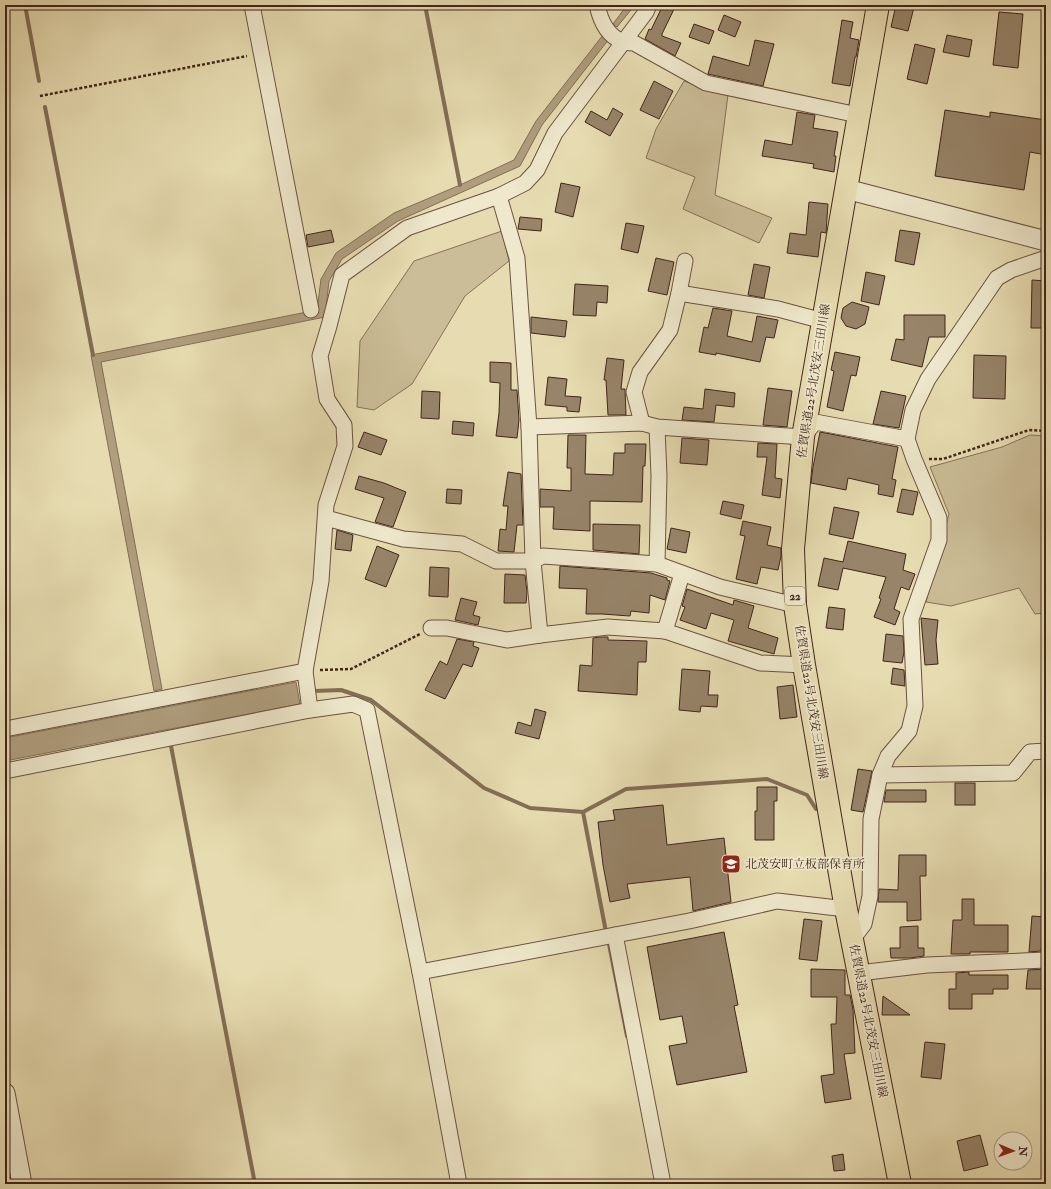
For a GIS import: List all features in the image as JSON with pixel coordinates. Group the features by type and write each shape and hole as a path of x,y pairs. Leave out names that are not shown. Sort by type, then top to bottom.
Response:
{"main road":[{"name":"佐賀県道22号北茂安三田川線","path":"878,5 803,437 793,548 795,604 804,665 846,909 900,1184"}],"street":[{"path":"252,5 311,310"},
{"path":"597,5 599,15 614,36 634,43 706,83 858,115"},
{"path":"310,710 305,671 321,581 326,504 345,446 344,426 327,399 320,356 342,275 406,228 499,196 525,183 537,170 555,133 614,36 646,12 649,5"},
{"path":"846,189 1046,241"},
{"path":"499,196 518,258 529,427 533,561 540,635"},
{"path":"852,940 864,924 870,896 871,819 880,775 888,756 909,731 916,706 911,619 939,540 939,518 907,439 913,410 928,379 997,278 1011,270 1046,258"},
{"path":"642,423 634,392 640,372 670,330 680,293 685,261"},
{"path":"680,293 778,309 823,321"},
{"path":"529,427 642,423 657,427 803,437 815,422 907,439"},
{"path":"657,427 659,476 657,564"},
{"path":"326,518 403,539 462,544 496,561 533,561 543,556 657,564 720,587 795,604"},
{"path":"665,631 682,574"},
{"path":"431,628 447,628 507,640 608,627 665,631 760,663 804,665"},
{"path":"5,729 305,671"},
{"path":"5,771 310,710 352,704 368,710 420,972 459,1184"},
{"path":"880,775 1013,773 1030,752 1046,751"},
{"path":"420,972 689,921 776,901 846,909"},
{"path":"615,934 663,1184"},
{"path":"859,973 927,965 1046,960"},
{"path":"5,1093 22,1184"}],"path":[{"path":"40,96 261,53"},
{"path":"914,459 943,459 1029,430 1046,431"},
{"path":"305,671 351,668 431,628"}],"shaded area":[{"path":"627,5 635,5 617,27 613,24"},
{"path":"603,35 609,39 542,125 520,166 398,221 342,259 329,281 325,317 101,362 162,689 154,691 91,355 317,310 321,279 336,253 394,213 514,160 536,121"},
{"path":"684,81 728,95 715,195 772,218 759,243 683,209 695,177 646,158 656,129"},
{"path":"502,231 509,261 465,296 412,384 374,410 357,407 360,341 414,261"},
{"path":"1030,435 1046,436 1046,613 1035,614 1019,588 951,606 926,602 949,514 930,467 1002,447"},
{"path":"296,682 300,704 5,761 5,738"}],"building":[{"path":"663,5 676,5 662,34 662,36 681,43 675,56 645,39"},
{"path":"896,5 914,7 908,31 891,27"},
{"path":"999,12 1023,14 1018,68 993,65"},
{"path":"724,15 741,22 735,37 718,30"},
{"path":"842,20 853,22 850,38 859,40 850,86 832,83"},
{"path":"694,24 714,31 709,44 689,37"},
{"path":"947,35 972,40 969,57 943,52"},
{"path":"755,40 774,44 763,86 708,74 713,56 749,66"},
{"path":"915,44 935,49 927,84 907,79"},
{"path":"654,81 673,91 659,119 640,110"},
{"path":"613,108 623,114 610,136 585,122 591,111 607,120"},
{"path":"945,110 990,117 990,112 1046,120 1046,155 1030,152 1024,190 935,176"},
{"path":"797,112 815,115 813,128 838,132 834,156 836,156 834,172 813,168 814,164 762,156 765,140 792,145"},
{"path":"561,183 580,187 573,217 555,212"},
{"path":"809,202 828,204 826,233 821,232 818,257 787,253 790,233 806,235"},
{"path":"520,217 542,219 541,231 518,229"},
{"path":"626,223 644,226 638,253 621,249"},
{"path":"331,230 334,242 308,247 306,235"},
{"path":"900,230 920,233 914,265 895,261"},
{"path":"656,258 674,262 667,295 648,291"},
{"path":"754,264 770,267 764,298 748,295"},
{"path":"866,272 885,276 879,305 861,301"},
{"path":"1032,280 1046,281 1046,328 1031,328"},
{"path":"575,284 608,286 607,303 597,302 596,316 573,315"},
{"path":"852,302 869,307 865,324 856,329 846,326 841,318 843,308"},
{"path":"713,308 732,311 727,336 752,342 757,316 778,320 774,338 766,337 760,362 716,353 716,355 699,352 704,327 708,328"},
{"path":"904,315 945,315 945,337 929,337 922,367 891,360 896,339 904,340"},
{"path":"531,317 567,321 565,337 531,333"},
{"path":"835,352 860,357 856,376 851,375 843,411 827,407 834,371 831,370"},
{"path":"974,355 1006,356 1005,399 973,398"},
{"path":"607,358 624,360 621,389 625,389 626,415 608,415 606,380 604,380"},
{"path":"490,362 511,363 511,390 517,390 519,420 517,438 496,436 499,413 500,383 490,382"},
{"path":"548,377 567,379 565,396 581,397 579,412 567,411 567,407 545,405"},
{"path":"768,388 792,391 787,427 763,425"},
{"path":"705,389 735,393 734,407 716,405 714,422 682,420 684,407 703,409"},
{"path":"422,391 440,392 439,419 421,418"},
{"path":"881,391 906,396 899,428 873,424"},
{"path":"453,421 474,423 473,436 452,434"},
{"path":"364,432 387,440 381,455 358,447"},
{"path":"820,432 898,447 892,479 896,480 893,497 878,494 879,485 848,478 846,490 811,483"},
{"path":"568,435 586,435 585,474 613,475 614,453 625,453 625,444 646,444 645,466 643,466 642,502 590,501 590,531 553,529 554,507 540,507 540,489 571,491 571,468 567,468"},
{"path":"682,438 709,440 707,465 680,463"},
{"path":"758,443 777,444 775,478 782,479 780,498 762,495 767,457 757,457"},
{"path":"508,472 521,474 523,525 517,525 514,552 498,551 500,529 506,530 508,506 503,506"},
{"path":"359,476 384,483 406,492 393,527 375,522 384,498 355,489"},
{"path":"447,489 462,490 461,504 446,503"},
{"path":"902,489 918,492 913,515 897,512"},
{"path":"723,501 744,505 741,519 720,514"},
{"path":"834,507 859,512 853,539 829,534"},
{"path":"743,521 771,527 767,545 781,548 778,570 761,567 757,584 736,579 745,536 740,535"},
{"path":"593,524 640,525 639,554 593,550"},
{"path":"671,528 690,532 686,553 667,549"},
{"path":"337,530 353,535 351,551 335,549"},
{"path":"848,541 906,554 903,570 915,574 909,590 901,587 894,609 900,612 895,625 874,617 881,599 879,598 886,577 843,568 838,590 818,586 824,558 843,562"},
{"path":"377,546 399,555 386,587 365,579"},
{"path":"560,566 651,573 667,578 667,580 670,581 665,600 650,595 649,613 631,611 630,616 586,614 587,589 559,588"},
{"path":"430,567 449,568 448,597 429,596"},
{"path":"505,574 525,575 527,592 526,603 504,603"},
{"path":"687,589 733,605 734,600 754,606 748,628 778,638 774,654 728,641 734,620 711,613 706,629 680,620 685,607 682,606"},
{"path":"461,598 477,602 473,615 480,617 478,625 455,620"},
{"path":"829,607 845,609 843,630 826,628"},
{"path":"921,618 938,620 936,640 938,664 925,665"},
{"path":"886,634 903,636 904,652 902,663 883,661"},
{"path":"608,637 608,640 647,641 646,662 638,662 637,695 578,691 580,665 592,666 593,638"},
{"path":"457,639 474,642 473,646 479,648 472,667 463,664 445,699 425,690 440,661 447,665"},
{"path":"893,668 904,670 905,686 891,684"},
{"path":"682,669 710,671 708,695 718,695 717,707 701,706 700,712 679,710"},
{"path":"793,685 797,717 780,719 777,687"},
{"path":"535,709 546,712 539,739 515,733 518,722 531,726"},
{"path":"858,769 872,771 863,812 851,810"},
{"path":"955,783 975,783 975,805 955,805"},
{"path":"757,787 777,787 777,801 774,801 774,840 755,840"},
{"path":"886,790 926,790 926,802 884,802"},
{"path":"663,805 667,845 724,838 731,902 693,911 690,877 627,884 630,898 610,902 603,865 598,822 615,820 613,810"},
{"path":"899,855 926,855 926,876 920,876 921,920 907,921 907,902 878,902 879,889 898,890"},
{"path":"962,899 974,899 974,925 1008,925 1008,952 970,952 970,954 951,954 953,920 962,920"},
{"path":"1032,916 1046,917 1046,942 1042,942 1041,951 1029,952"},
{"path":"804,919 822,921 817,961 799,959"},
{"path":"918,926 918,948 924,948 924,956 891,958 890,948 900,948 900,927"},
{"path":"724,932 738,1005 734,1006 747,1072 677,1085 669,1046 687,1043 682,1016 660,1020 647,947"},
{"path":"811,969 845,970 845,995 850,995 853,1010 855,1053 844,1054 851,1099 825,1103 821,1076 834,1074 831,1024 836,1024 837,997 811,997"},
{"path":"1046,969 1046,989 1026,989 1028,970"},
{"path":"969,972 969,975 1008,975 1008,989 993,989 993,994 972,994 972,1009 949,1009 949,989 956,989 956,973"},
{"path":"883,996 910,1015 882,1015"},
{"path":"925,1042 945,1044 941,1079 921,1077"},
{"path":"980,1135 988,1165 964,1171 957,1141"},
{"path":"843,1154 845,1170 834,1171 832,1156"}],"waterway":[{"path":"25,5 39,81"},
{"path":"425,5 460,185"},
{"path":"45,107 93,355"},
{"path":"314,691 341,690 371,700 484,788 530,808 583,812 626,789 767,779 807,795 816,809"},
{"path":"171,746 255,1184"},
{"path":"583,812 606,932"},
{"path":"609,944 627,1036"}],"place":[{"name":"北茂安町立板部保育所","path":"731,864"}]}
